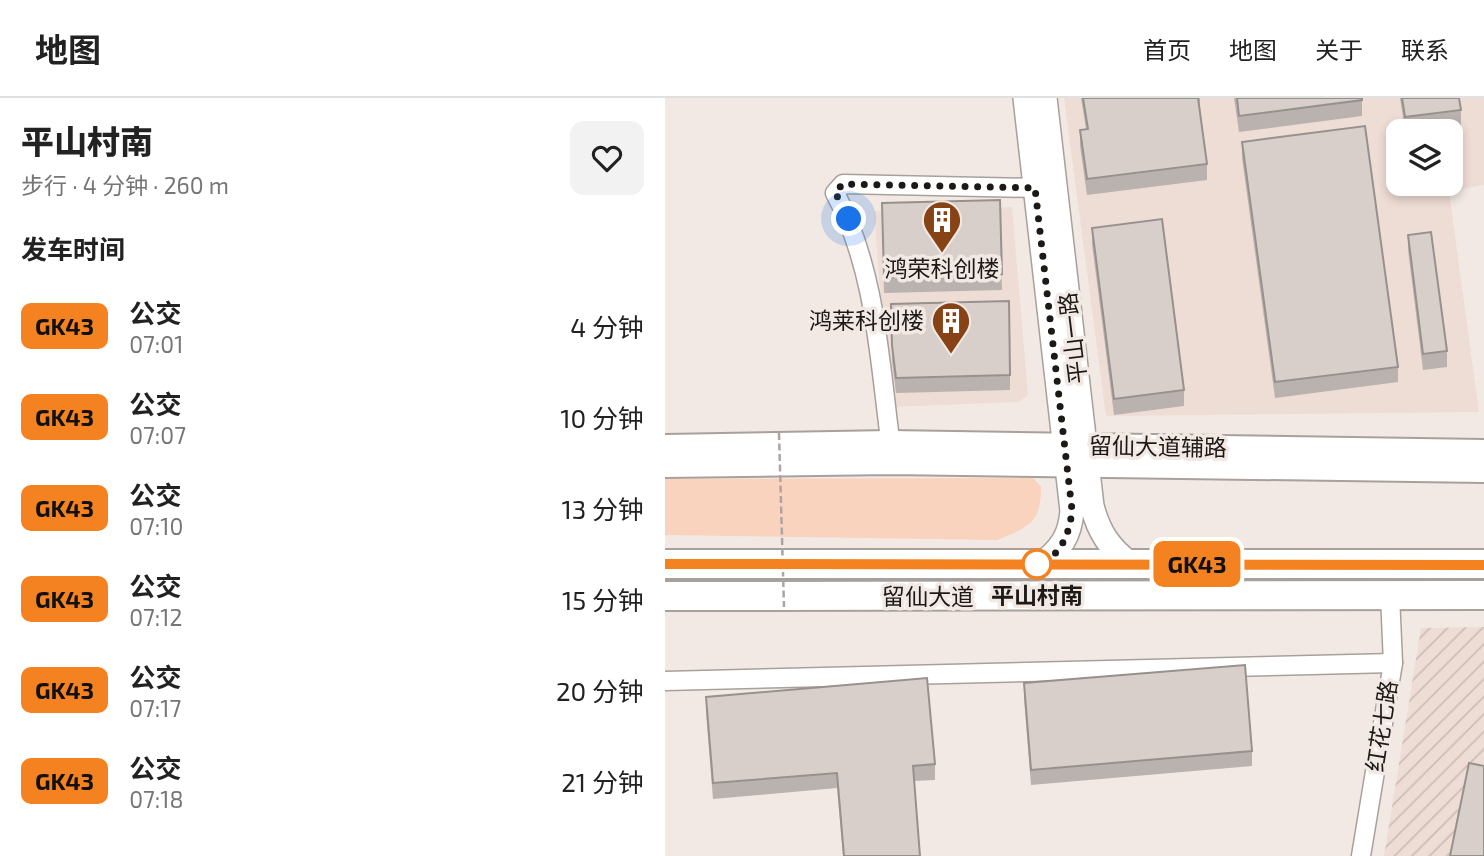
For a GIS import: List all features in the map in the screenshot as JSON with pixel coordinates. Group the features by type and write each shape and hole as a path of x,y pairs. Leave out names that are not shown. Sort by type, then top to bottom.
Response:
{"main road":[{"name":"留仙大道辅路","path":"665,447 877,443 1076,455 1484,470"},
{"name":"留仙大道辅路","path":"665,464 1076,455 1484,452"},
{"name":"留仙大道","path":"665,564 1484,565"},
{"name":"留仙大道","path":"665,596 1484,595"}],"street":[{"name":"平山一路","path":"1024,98 1076,455 1097,524 1105,540 1131,564"},
{"name":"平山一路","path":"1041,564 1056,553 1066,540 1071,526 1076,455 1045,98"},
{"path":"890,439 867,276 849,219 835,192 843,184 1035,188"},
{"name":"红花七路","path":"1361,856 1392,663 1390,595"},
{"path":"665,681 1392,663"}],"path":[{"path":"779,433 784,607"}],"shaded area":[{"path":"1064,98 1484,98 1484,185 1463,189 1463,119 1386,119 1386,196 1450,196 1479,412 1106,416"},
{"path":"1012,207 1028,395 1019,402 889,407 874,211"},
{"path":"1033,478 1041,487 1035,517 1025,527 997,540 665,535 665,479"},
{"path":"1484,627 1484,856 1384,856 1421,628"}],"building":[{"path":"1083,98 1198,98 1207,164 1087,179 1080,130 1088,129"},
{"path":"1237,98 1362,98 1362,100 1239,116"},
{"path":"1402,98 1459,98 1461,110 1405,117"},
{"path":"1365,126 1398,367 1275,382 1242,142"},
{"name":"鸿荣科创楼","path":"1000,200 1002,274 884,277 882,203"},
{"path":"1162,219 1184,390 1114,399 1092,228"},
{"path":"1431,232 1447,351 1423,354 1408,235"},
{"name":"鸿莱科创楼","path":"1009,301 1010,375 896,378 891,304"},
{"path":"1245,665 1252,751 1031,770 1024,683"},
{"path":"927,678 935,764 913,766 920,856 844,856 837,773 713,783 706,697"},
{"path":"1469,763 1484,766 1484,856 1450,856"}],"bus line":[{"name":"GK43","path":"665,564 1484,565"}],"place":[{"name":"鸿荣科创楼","path":"942,254"},
{"name":"鸿莱科创楼","path":"951,355"},
{"name":"平山村南","path":"1037,564"}],"route":[{"path":"849,219 835,192 843,184 1035,188 1072,510 1071,526 1066,540 1056,553 1037,564"}]}
